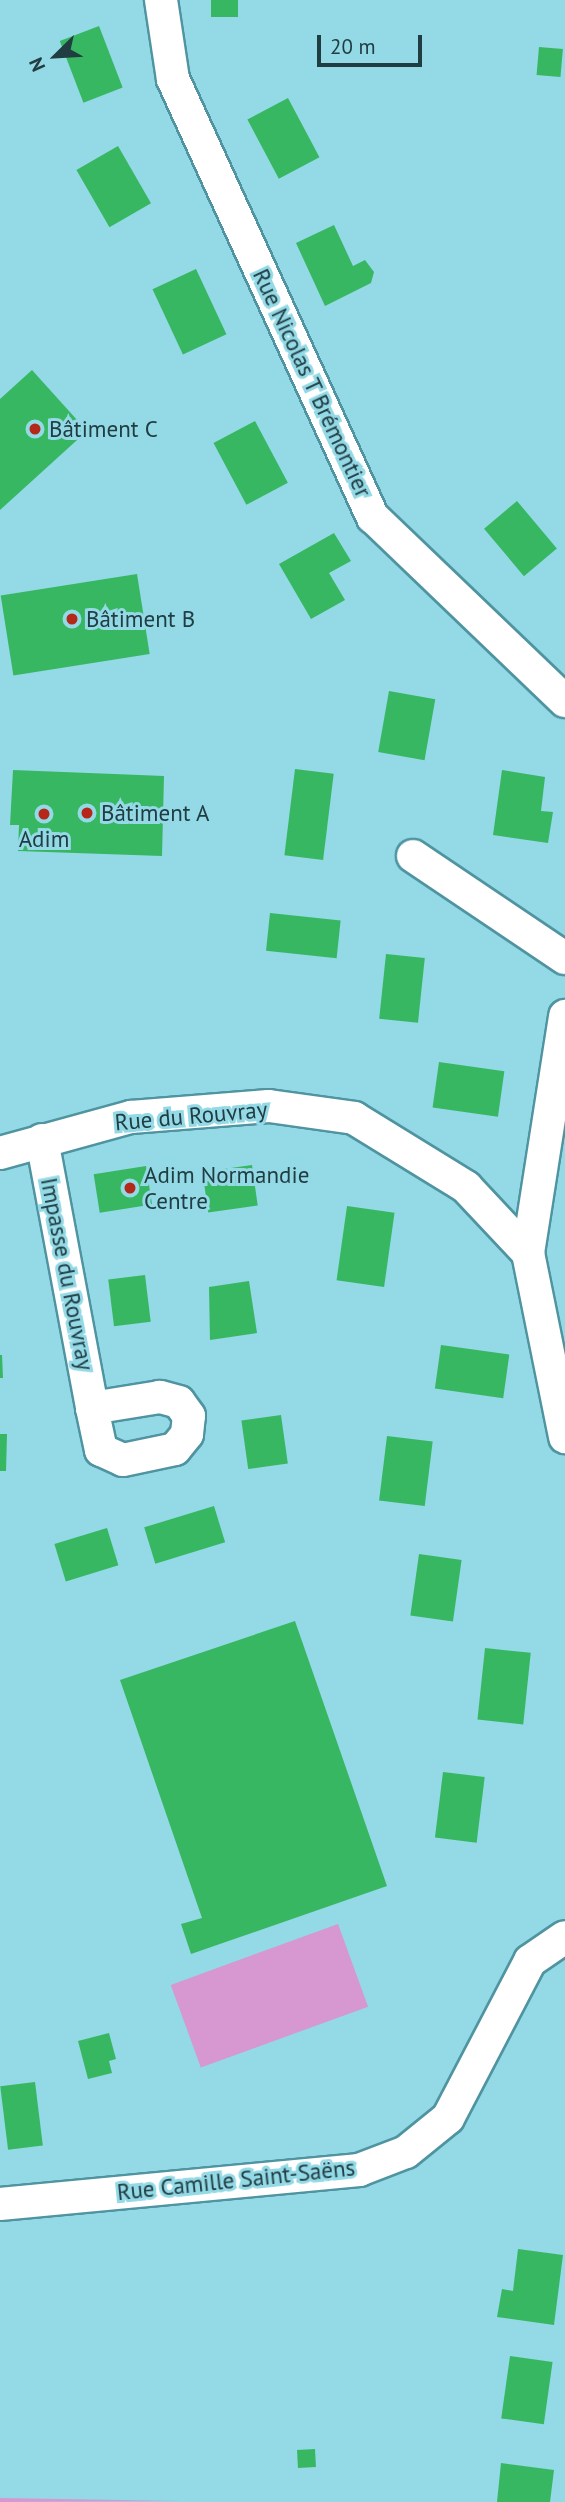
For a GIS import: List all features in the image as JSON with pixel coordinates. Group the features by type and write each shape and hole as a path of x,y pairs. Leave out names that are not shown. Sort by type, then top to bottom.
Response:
{"street":[{"name":"Rue Nicolas T Brémontier","path":"161,0 173,79 373,517 565,701"},
{"path":"414,856 565,958"},
{"path":"565,1016 528,1253 565,1437"},
{"name":"Rue du Rouvray","path":"0,1153 131,1117 269,1106 354,1118 466,1187 528,1253"},
{"name":"Impasse du Rouvray","path":"42,1140 92,1408"},
{"name":"Rue Camille Saint-Saëns","path":"0,2204 359,2170 406,2152 448,2118 530,1961 565,1937"}],"shaded area":[{"path":"338,1924 368,2007 201,2068 171,1985"},
{"path":"0,2498 181,2501 0,2502"}],"building":[{"path":"211,0 238,0 238,17 211,17"},
{"path":"99,26 123,88 83,103 60,41"},
{"path":"539,47 563,49 560,77 537,75"},
{"path":"288,98 319,157 279,179 247,120"},
{"path":"118,146 151,203 109,227 76,170"},
{"path":"334,225 353,266 365,260 374,272 371,283 325,306 296,243"},
{"path":"196,269 226,334 183,355 152,289"},
{"name":"Bâtiment C","path":"32,370 87,431 0,510 0,399"},
{"path":"255,421 288,483 246,505 214,443"},
{"path":"517,501 557,548 524,576 484,529"},
{"path":"334,533 351,561 329,573 345,600 311,619 279,564"},
{"name":"Bâtiment B","path":"137,574 150,654 13,676 1,596"},
{"path":"389,691 435,699 425,760 378,752"},
{"path":"295,769 334,774 323,860 284,855"},
{"name":"Bâtiment A","path":"13,770 164,776 162,856 18,851 19,825 10,825"},
{"path":"502,770 545,777 541,811 553,812 548,843 493,835"},
{"path":"270,913 341,920 337,958 266,951"},
{"path":"386,954 425,958 418,1023 379,1019"},
{"path":"439,1062 504,1071 498,1117 433,1108"},
{"path":"252,1165 258,1206 208,1213 202,1172"},
{"path":"146,1166 152,1205 100,1213 94,1174"},
{"path":"347,1206 395,1213 384,1287 337,1280"},
{"path":"145,1275 151,1322 114,1326 108,1280"},
{"path":"249,1281 257,1333 210,1340 209,1287"},
{"path":"441,1345 509,1355 503,1398 435,1389"},
{"path":"2,1355 3,1378 0,1378"},
{"path":"281,1415 288,1464 248,1469 241,1421"},
{"path":"0,1434 7,1434 6,1471 0,1471"},
{"path":"387,1436 433,1442 425,1506 379,1501"},
{"path":"214,1506 225,1542 155,1564 144,1527"},
{"path":"107,1528 118,1565 66,1581 54,1544"},
{"path":"419,1554 462,1560 453,1621 410,1615"},
{"path":"295,1621 387,1886 191,1954 181,1924 202,1918 120,1680"},
{"path":"485,1648 531,1653 523,1724 477,1720"},
{"path":"443,1772 485,1777 477,1843 435,1838"},
{"path":"109,2033 116,2059 109,2061 112,2073 88,2079 78,2041"},
{"path":"35,2082 43,2146 8,2150 0,2086"},
{"path":"518,2249 563,2255 554,2325 497,2317 502,2289 513,2291"},
{"path":"510,2356 553,2362 544,2424 501,2418"},
{"path":"315,2449 316,2467 298,2468 297,2450"},
{"path":"501,2463 554,2470 550,2502 497,2502"}],"place":[{"name":"Bâtiment C","path":"35,429"},
{"name":"Bâtiment B","path":"72,619"},
{"name":"Bâtiment A","path":"87,813"},
{"name":"Adim","path":"44,814"},
{"name":"Adim Normandie Centre","path":"130,1188"}]}
